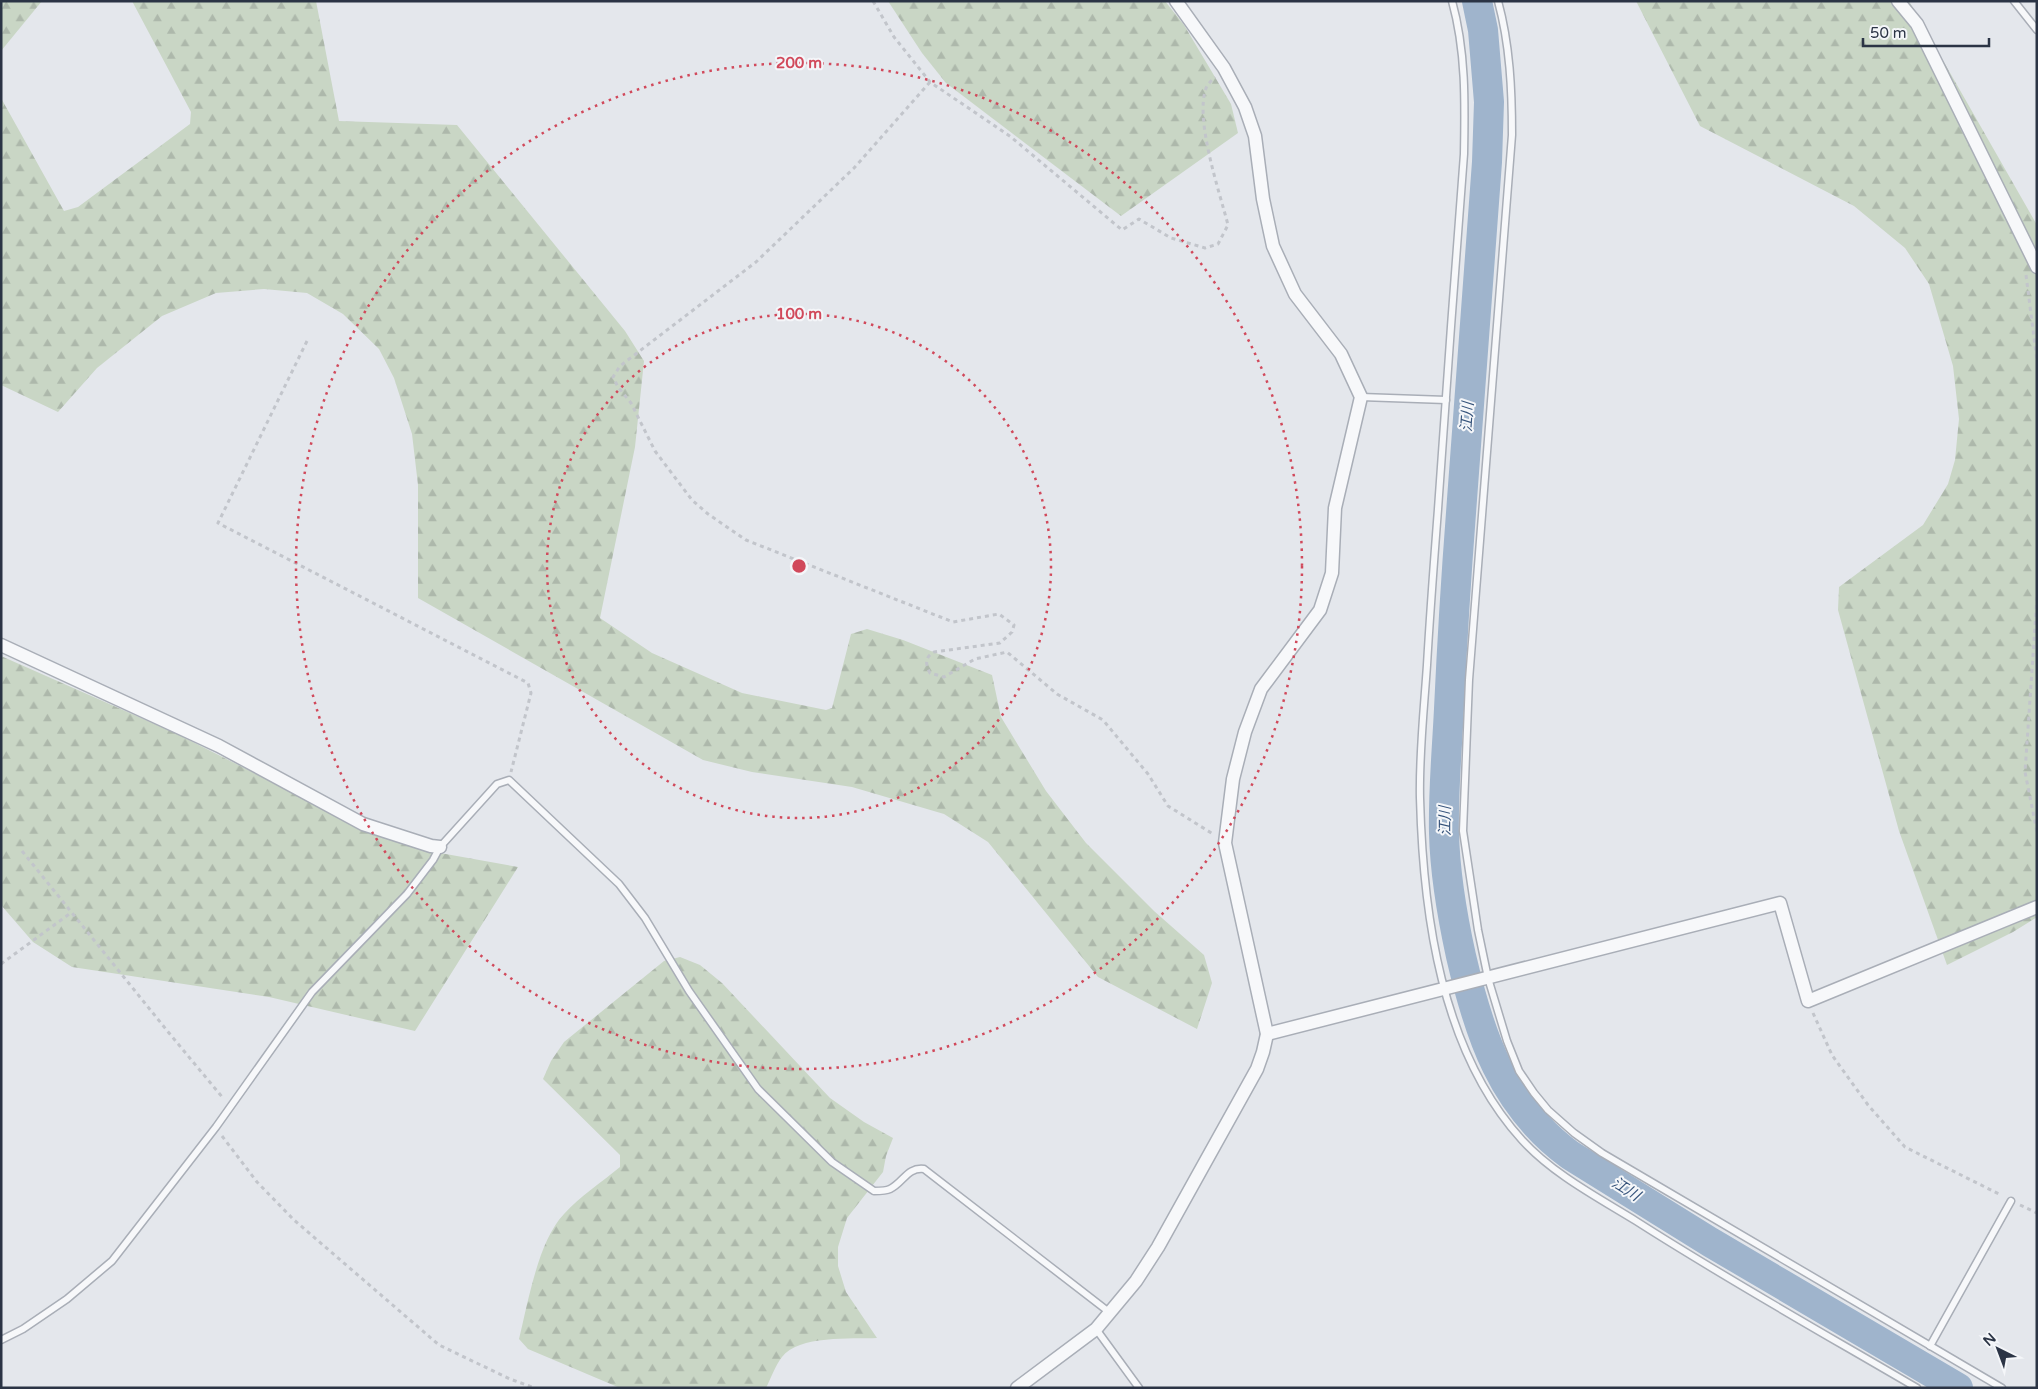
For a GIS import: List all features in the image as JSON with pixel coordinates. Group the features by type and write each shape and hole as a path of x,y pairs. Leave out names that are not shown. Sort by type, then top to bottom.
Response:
{"street":[{"path":"1017,1388 1096,1329 1136,1281 1158,1247 1257,1069 1263,1052 1267,1034 1225,843 1233,779 1245,732 1261,689 1320,610 1332,573 1335,508 1361,397 1341,354 1296,294 1273,246 1262,199 1255,136 1245,107 1224,68 1176,1"},
{"path":"1898,1 1917,24 2031,268"},
{"path":"1,645 219,746 362,824 431,846 440,847"},
{"path":"1267,1034 1780,903 1808,1001 2037,907"}],"lane":[{"path":"1452,1 1459,32 1465,92 1464,154 1432,584 1420,796 1424,858 1432,928 1448,988 1454,1020 1484,1089 1503,1118 1524,1142 1544,1160 1682,1251 1907,1385 1917,1388"},
{"path":"1498,1 1507,48 1512,89 1512,135 1469,680 1463,832 1485,978 1507,1041 1519,1071 1548,1110 1574,1133 1602,1153 2002,1388"},
{"path":"2014,1 2037,30"},
{"path":"1361,397 1446,400"},
{"path":"1,1340 23,1329 68,1298 112,1260 216,1128 312,992 407,894 433,860 440,847 498,784 509,780 619,884 645,918 689,991 758,1090 832,1162 874,1191 890,1189 910,1171 917,1168 924,1169 1109,1312"},
{"path":"1930,1346 2011,1201"},
{"path":"1096,1329 1140,1388"}],"path":[{"path":"873,1 894,37 930,82 1011,137 1122,230 1139,219 1171,238 1206,248 1218,244 1228,225 1212,162 1203,104 1207,85 1224,68"},
{"path":"930,82 854,168 756,262 620,366 614,377 655,451 692,500 708,514 746,540 953,622 999,614 1014,625 1012,632 1000,643 934,652 929,655 926,661 926,666 930,673 944,677 976,659 1007,652 1057,694 1104,720 1148,774 1168,806 1205,828 1225,843"},
{"path":"2031,268 2037,361"},
{"path":"307,341 218,523 528,683 531,693 509,780"},
{"path":"2037,597 2025,772 2037,832"},
{"path":"22,851 230,1106"},
{"path":"1,964 72,912"},
{"path":"1808,1001 1832,1055 1868,1105 1905,1147 2037,1213"},
{"path":"216,1128 257,1182 294,1220 432,1339 510,1379 535,1388"}],"green space":[{"path":"1,1 42,1 1,51"},
{"path":"132,1 316,1 339,121 457,125 625,331 644,361 635,447 600,618 652,653 742,693 826,710 832,708 851,634 867,629 903,640 992,675 1001,717 1046,791 1086,843 1154,911 1204,955 1212,983 1197,1029 1098,977 988,842 944,814 852,787 752,772 703,760 418,598 418,485 412,434 394,378 379,349 343,314 307,293 264,289 216,293 162,316 97,368 58,412 1,385 1,98 64,211 78,207 190,124 191,112"},
{"path":"888,1 1165,1 1184,25 1231,104 1238,133 1121,216 946,83 922,53"},
{"path":"1636,1 1909,1 2037,225 2037,917 2013,932 1947,965 1899,831 1838,610 1839,587 1923,525 1948,484 1955,460 1959,419 1953,366 1929,284 1905,248 1854,206 1700,126"},
{"path":"1,656 175,733 363,828 429,851 518,867 415,1031 269,997 72,967 33,942 1,905"},
{"path":"680,957 700,965 722,983 830,1098 864,1122 893,1138 886,1156 883,1172 847,1218 838,1247 838,1266 846,1292 877,1338 826,1340 800,1345 782,1357 766,1388 620,1388 528,1349 519,1339 535,1273 547,1240 555,1226 577,1201 620,1167 620,1155 543,1079 551,1061 564,1042 664,961"}],"waterway":[{"name":"江川","path":"1477,1 1483,30 1489,102 1487,162 1456,586 1444,818 1447,880 1452,910 1468,985 1485,1040 1510,1091 1527,1114 1570,1155 1710,1242 1958,1388"}]}
